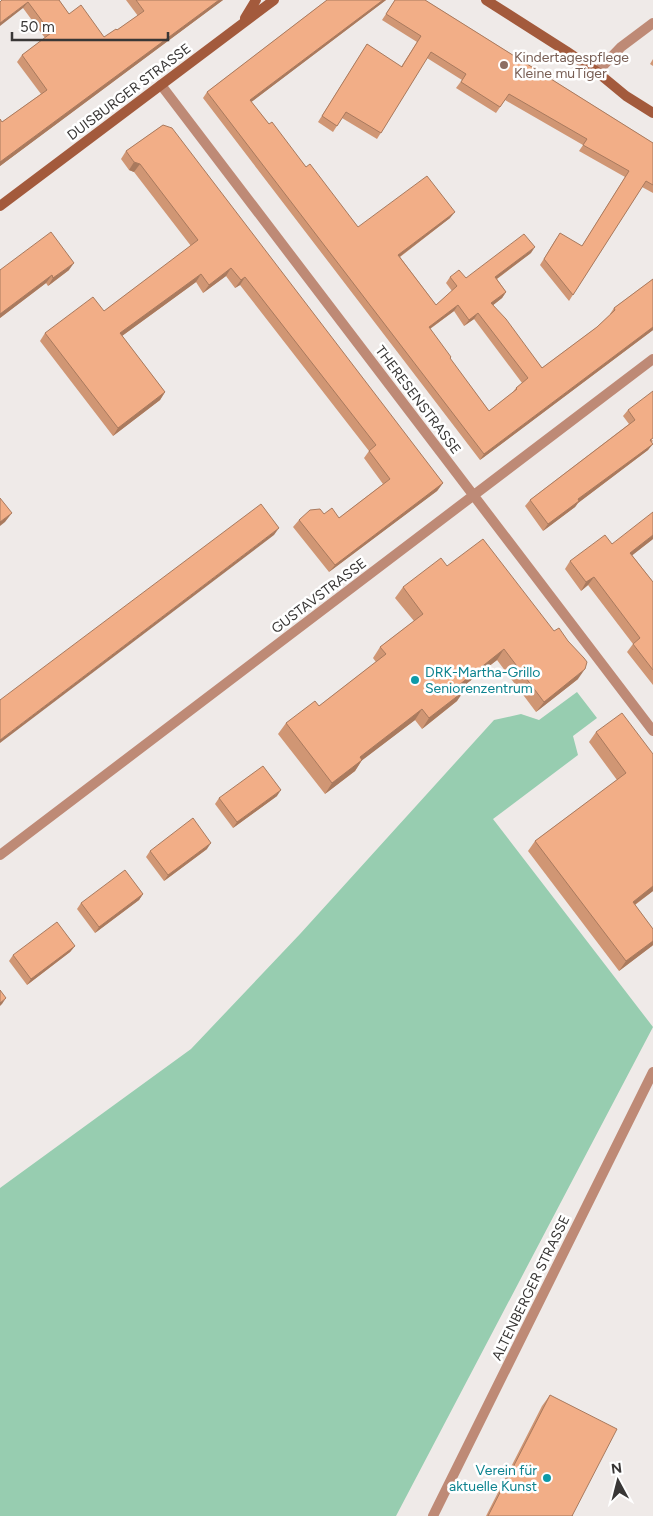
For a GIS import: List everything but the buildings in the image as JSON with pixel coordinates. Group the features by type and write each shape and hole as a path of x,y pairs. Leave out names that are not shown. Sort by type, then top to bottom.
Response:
{"main road":[{"path":"241,25 256,0"},
{"name":"DUISBURGER STRASSE","path":"0,206 274,0"},
{"path":"486,0 597,72 626,96 653,113"}],"street":[{"path":"597,72 621,47 653,23"},
{"name":"THERESENSTRASSE","path":"161,85 653,732"},
{"name":"GUSTAVSTRASSE","path":"0,855 653,358"},
{"name":"ALTENBERGER STRASSE","path":"433,1516 653,1072"}],"green space":[{"path":"577,692 597,718 573,736 578,755 493,819 653,1027 396,1516 0,1516 0,1188 191,1049 300,934 494,720 521,714 539,720"}],"place":[{"name":"Kindertagespflege Kleine muTiger","path":"504,65"},
{"name":"DRK-Martha-Grillo Seniorenzentrum","path":"415,680"},
{"name":"Verein für aktuelle Kunst","path":"547,1478"}]}
